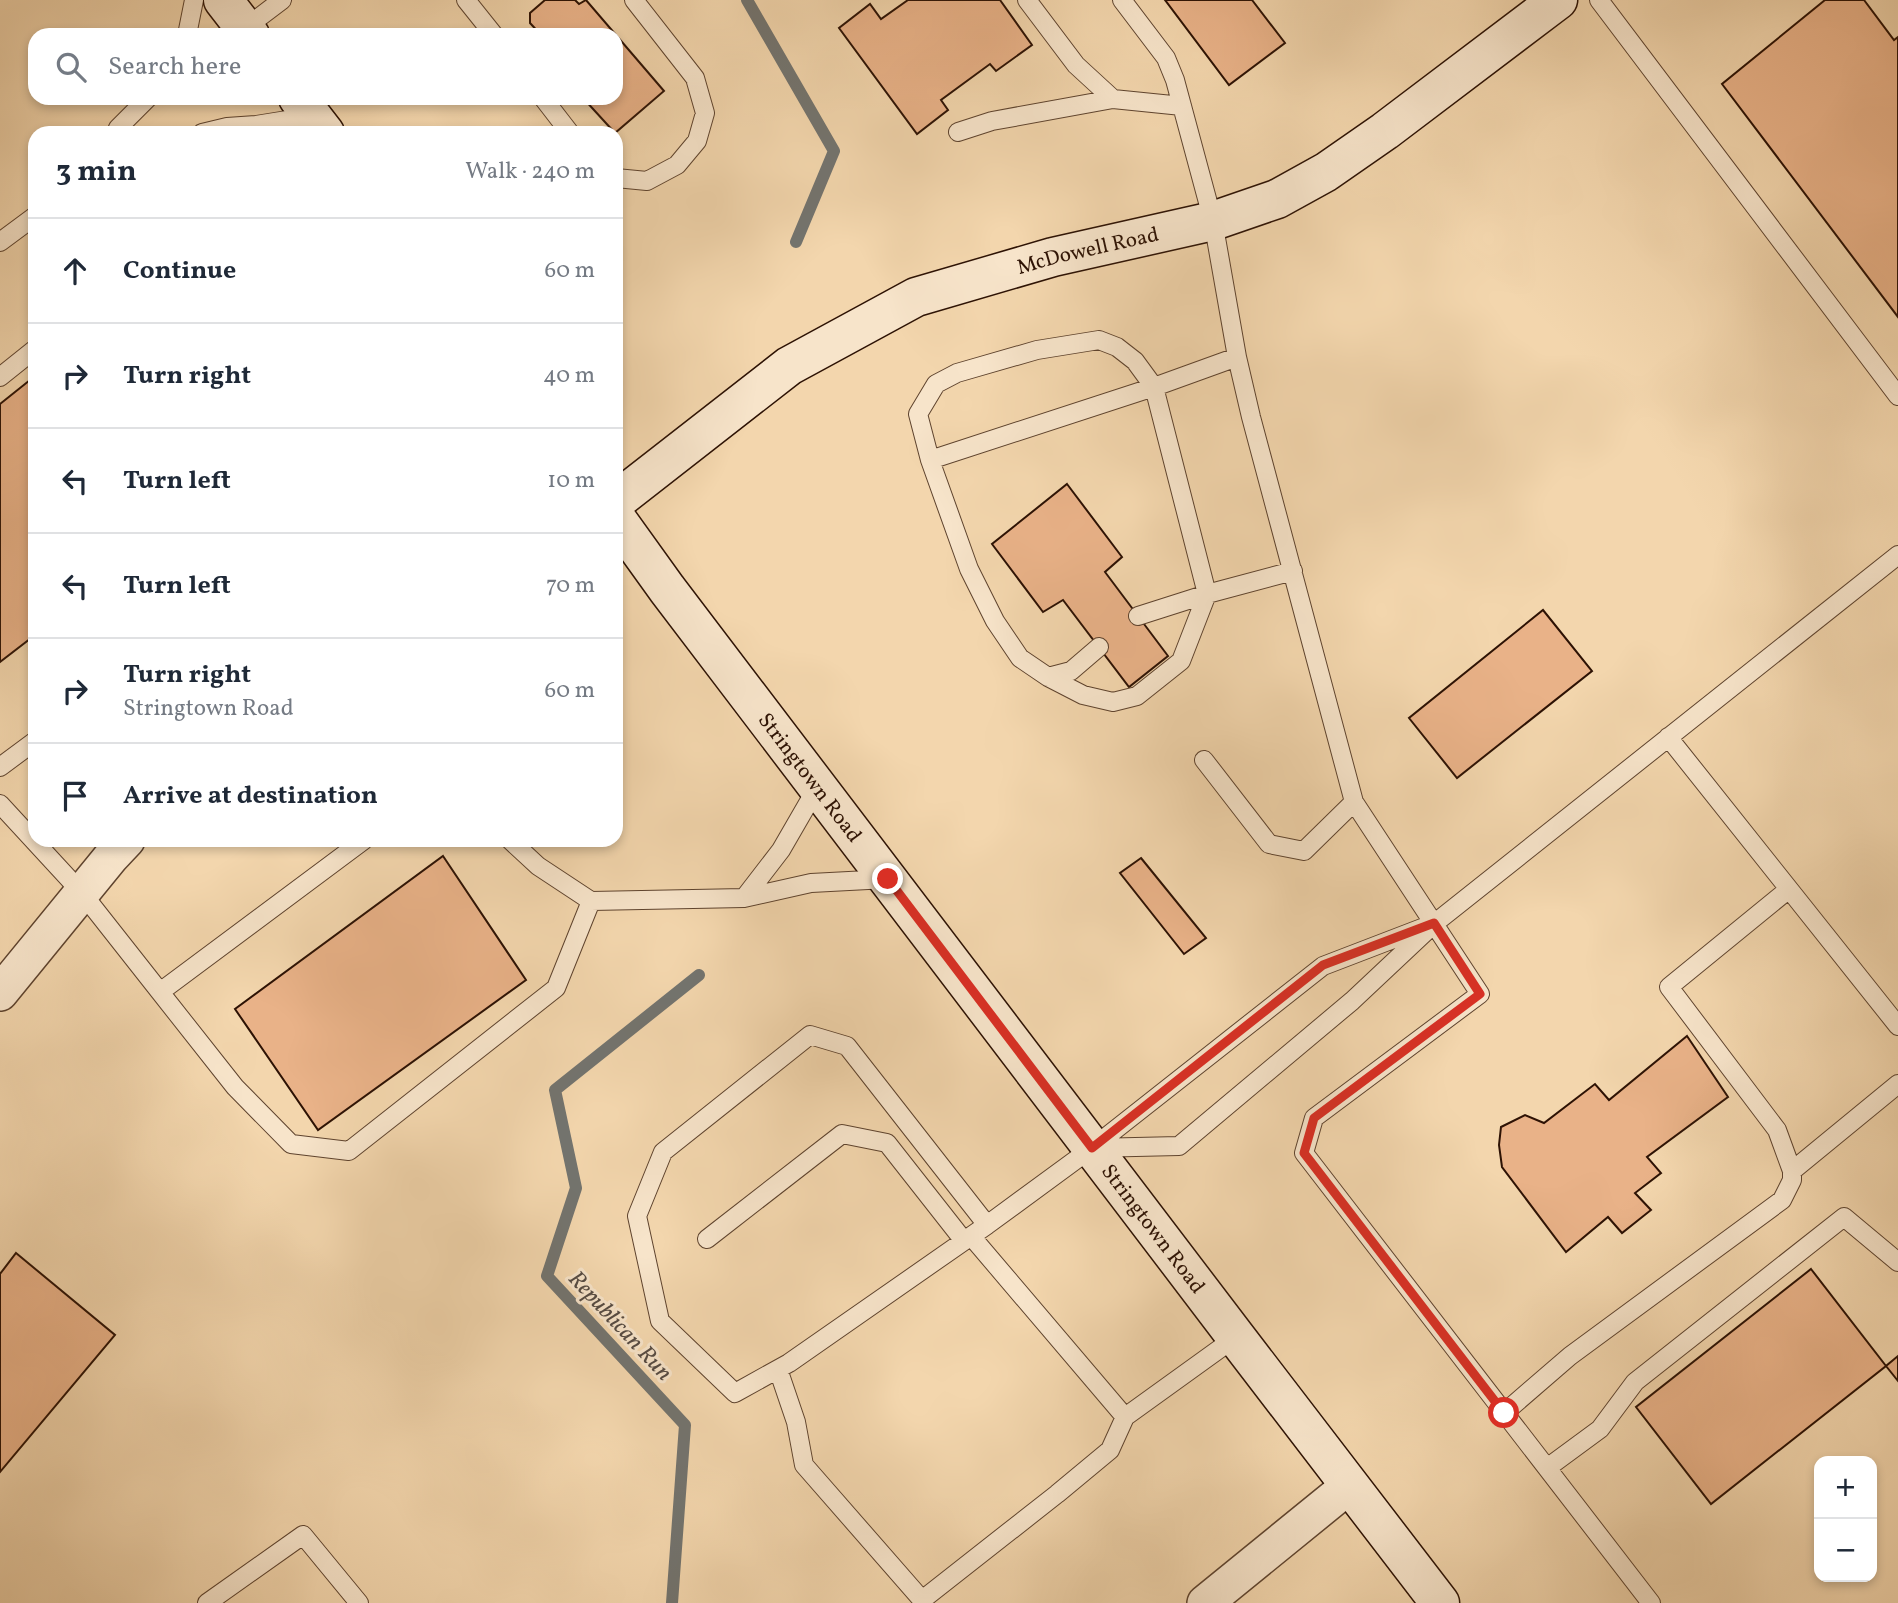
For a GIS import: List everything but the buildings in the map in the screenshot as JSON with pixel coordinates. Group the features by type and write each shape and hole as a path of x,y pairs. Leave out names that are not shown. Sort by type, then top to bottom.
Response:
{"main road":[{"name":"McDowell Road","path":"623,496 789,366 916,297 1052,257 1213,221 1277,199 1326,172 1385,131 1558,0"},
{"name":"Stringtown Road","path":"623,528 1440,1603"}],"street":[{"path":"0,993 120,847"},
{"path":"1205,1603 1350,1485"}],"lane":[{"path":"188,28 194,0"},
{"path":"239,21 282,0"},
{"path":"466,0 488,28"},
{"path":"623,178 647,181 677,165 697,141 705,113 695,78 634,0"},
{"path":"1027,0 1076,65 1113,99"},
{"path":"1122,0 1166,58 1175,80 1213,221 1237,357 1354,802 1480,994 1314,1118 1304,1153 1651,1603"},
{"path":"1599,0 1898,396"},
{"path":"958,132 992,121 1113,99 1182,106"},
{"path":"120,126 141,105"},
{"path":"548,105 564,126"},
{"path":"242,126 312,116"},
{"path":"0,242 28,221"},
{"path":"1099,340 1118,347 1135,360 1154,387 1207,594 1181,662 1137,696 1113,702 1083,695 1048,677 1020,658 995,621 969,569 930,460 918,414 936,384 957,373 1037,350 1099,340"},
{"path":"0,377 28,355"},
{"path":"930,460 1237,357"},
{"path":"1092,1148 1179,1146 1352,1001 1434,923 1898,555"},
{"path":"1138,617 1207,594 1293,571"},
{"path":"1048,677 1071,671 1099,647"},
{"path":"1668,737 1898,1026"},
{"path":"0,767 28,746"},
{"path":"1204,760 1269,844 1304,852 1354,802"},
{"path":"744,898 781,850 818,786"},
{"path":"0,804 28,834"},
{"path":"40,847 82,892 235,1087 291,1144 349,1150 556,988 591,901"},
{"path":"160,992 354,847"},
{"path":"518,847 538,866 591,901 744,898 811,883 888,879"},
{"path":"1504,1413 1570,1356 1782,1200 1792,1181 1792,1171 1777,1130 1669,986 1789,889"},
{"path":"986,1225 847,1046 810,1035 663,1152 636,1216 660,1321 734,1393 778,1369 986,1225 1092,1148 1323,965 1434,923"},
{"path":"1792,1171 1898,1084"},
{"path":"707,1239 842,1134 887,1143 1125,1417"},
{"path":"1547,1468 1600,1429 1635,1382 1844,1217 1898,1262"},
{"path":"778,1369 796,1422 804,1465 922,1600 1110,1450 1125,1417 1236,1337"},
{"path":"207,1603 303,1535 359,1603"}],"waterway":[{"name":"Republican Run","path":"747,0 834,151 796,242"},
{"name":"Republican Run","path":"672,1603 685,1425 547,1276 576,1188 555,1090 699,975"}],"route":[{"path":"888,879 1092,1148 1323,965 1434,923 1480,994 1314,1118 1304,1153 1504,1413"}]}
